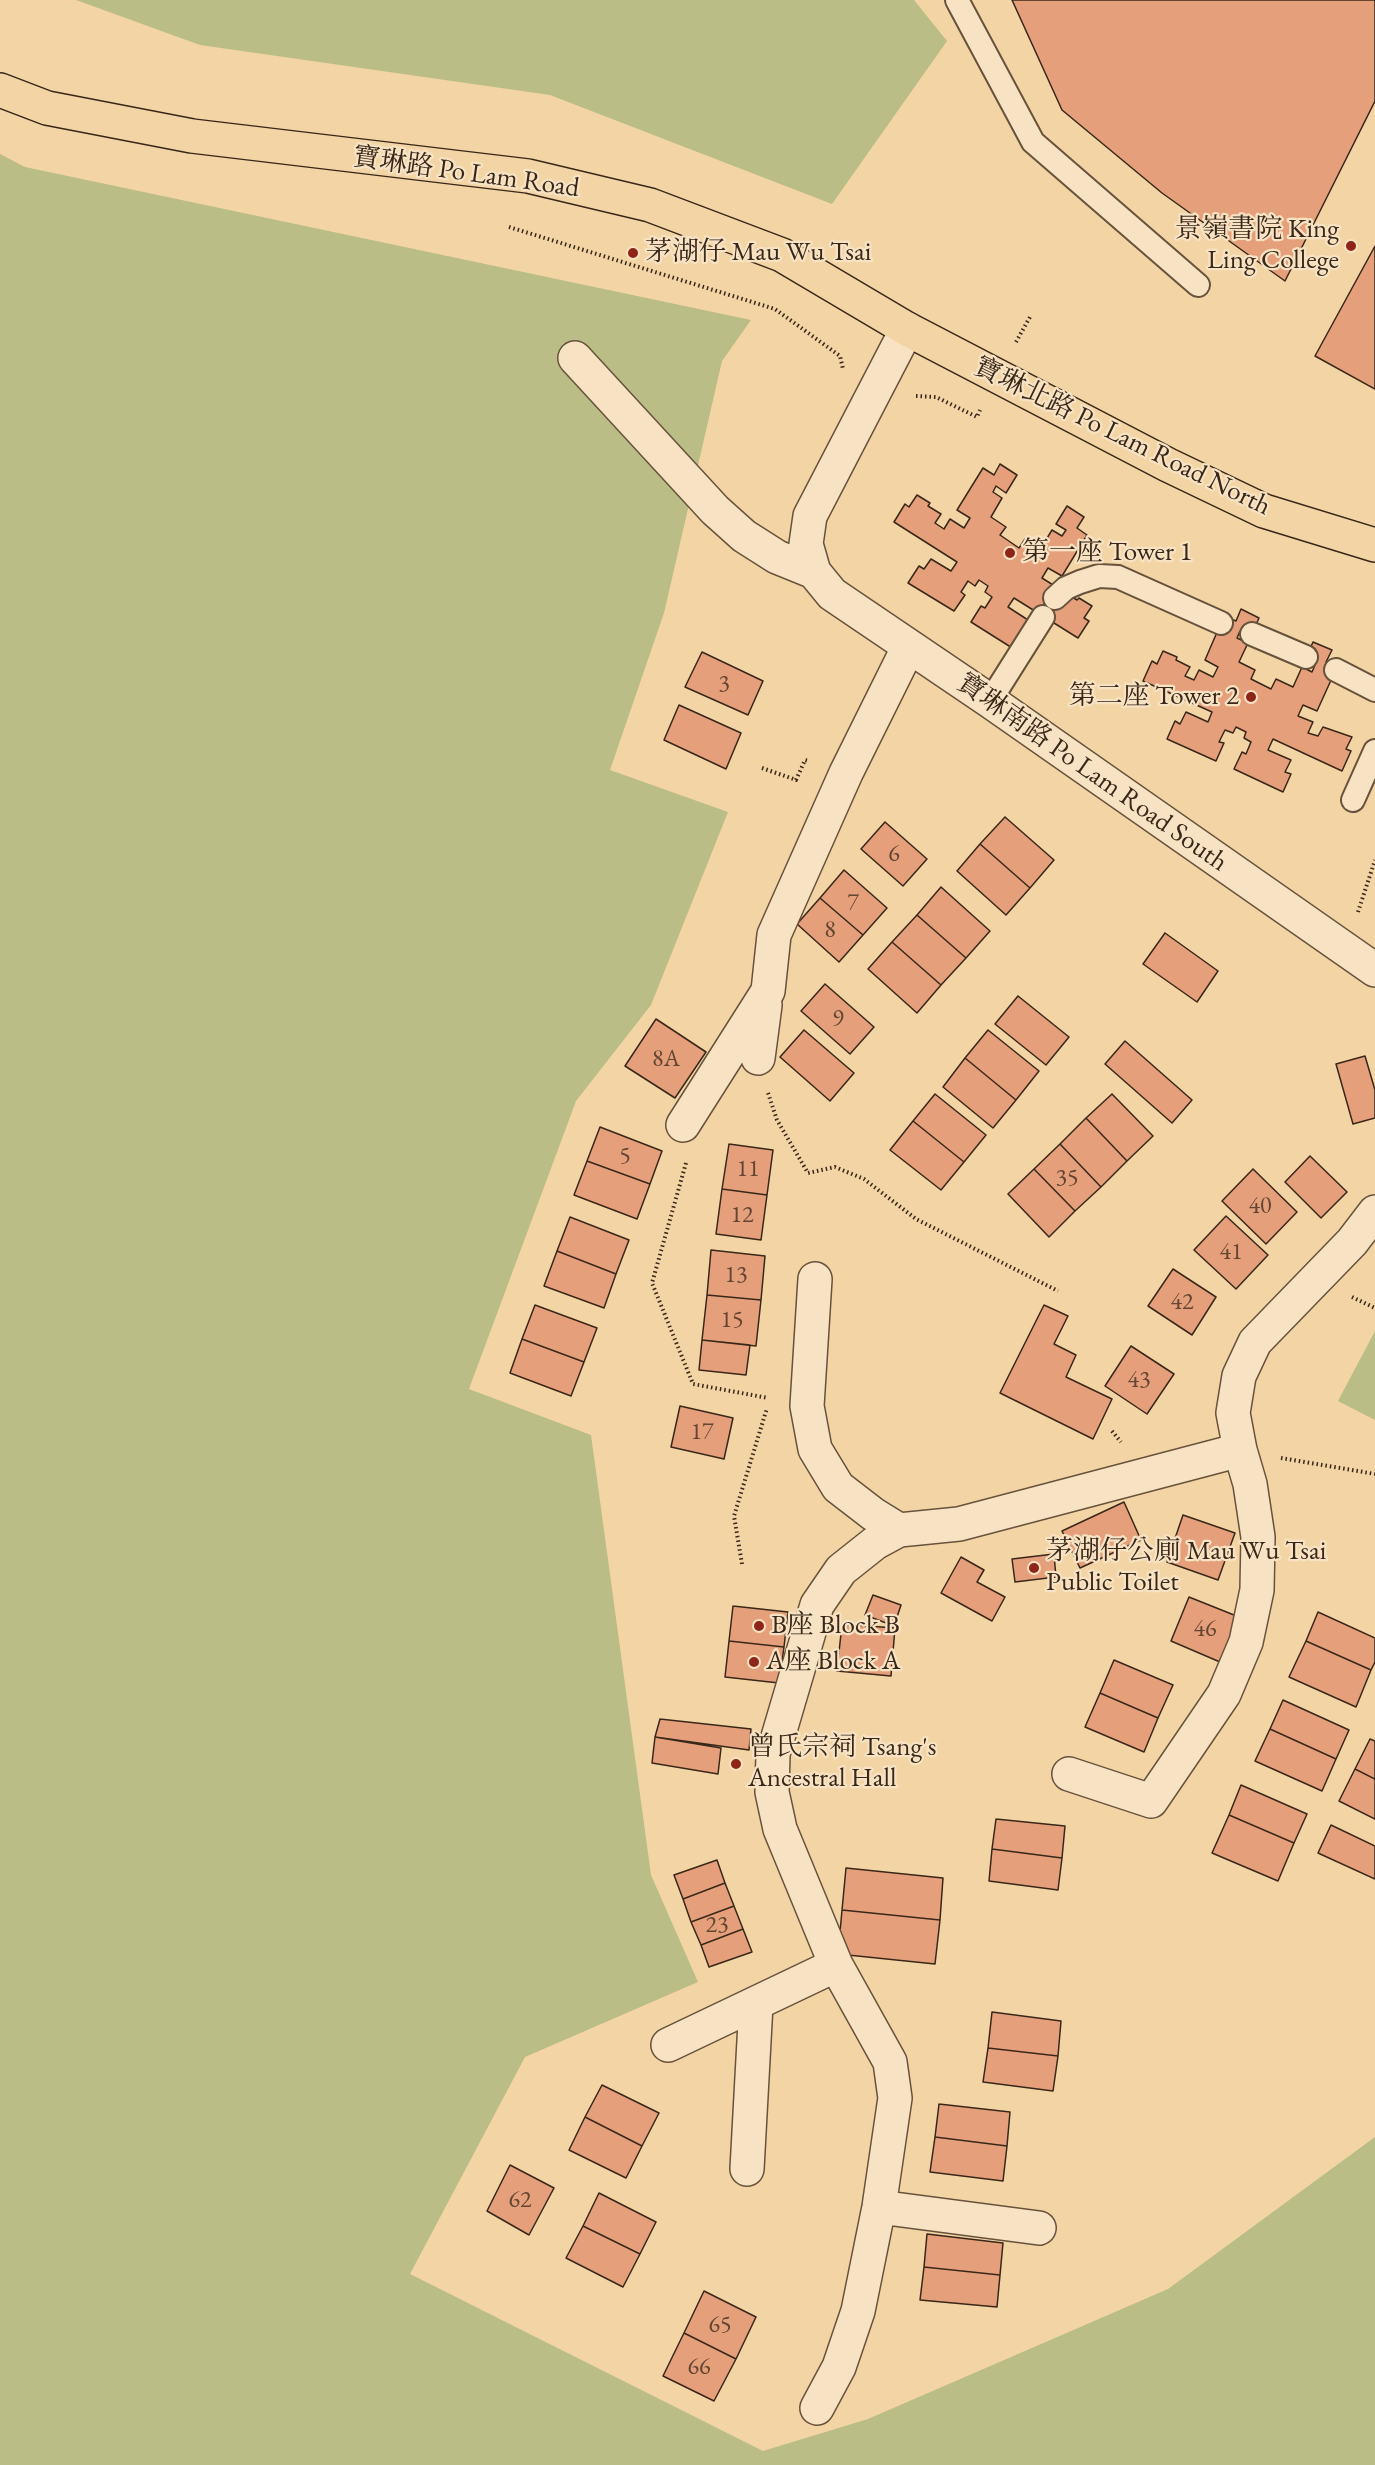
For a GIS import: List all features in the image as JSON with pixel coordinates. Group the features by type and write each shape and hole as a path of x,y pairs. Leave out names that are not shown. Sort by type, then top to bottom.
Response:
{"main road":[{"name":"寶琳路 Po Lam Road","path":"0,90 47,108 192,136 528,176 650,205 782,255 908,329"},
{"name":"寶琳北路 Po Lam Road North","path":"908,329 1168,465 1253,506 1375,545"}],"street":[{"name":"寶琳南路 Po Lam Road South","path":"908,329 810,516 806,544 814,572 832,594 990,701 1375,970"},
{"name":"寶琳南路 Po Lam Road South","path":"575,358 715,510 744,536 777,557 814,572"},
{"path":"758,1058 774,935 846,773 909,646"},
{"path":"683,1125 768,991"},
{"path":"1069,1774 1151,1801 1224,1694 1246,1642 1257,1590 1258,1537 1250,1484 1240,1450 1233,1413 1239,1376 1255,1342 1352,1242 1375,1212"},
{"path":"814,1279 807,1406 815,1449 838,1487 873,1514 899,1530"},
{"path":"817,2408 839,2367 858,2311 879,2207 895,2098 890,2062 836,1965 780,1829 772,1792 773,1754 817,1605 841,1570 875,1543 899,1530 960,1524 1240,1450"},
{"path":"668,2045 836,1965"},
{"path":"747,2169 756,2004"},
{"path":"879,2207 1039,2228"}],"lane":[{"path":"957,0 1034,142 1198,285"},
{"path":"990,701 1049,608 1066,588 1080,582 1099,576 1118,577 1221,623"},
{"path":"1252,634 1306,657"},
{"path":"1336,670 1375,690"},
{"path":"1353,800 1375,752"}],"path":[{"path":"509,227 775,309 840,356 844,375"},
{"path":"1346,950 1375,860"},
{"path":"768,1096 777,1120 808,1173 835,1167 864,1179 916,1219 1058,1291"},
{"path":"683,1125 694,1134 652,1283 693,1384 770,1399 734,1516 742,1564"},
{"path":"1240,1450 1375,1474"}],"green space":[{"path":"76,0 914,0 947,41 832,204 550,95 200,45"},
{"path":"0,154 25,167 751,320 722,361 664,613 610,770 728,812 651,1005 576,1101 469,1389 591,1435 651,1875 698,1982 525,2057 410,2274 763,2451 868,2419 1168,2289 1375,2137 1375,2465 0,2465"},
{"path":"1375,1331 1375,1420 1338,1401"}],"building":[{"path":"1012,0 1375,0 1375,101 1285,281 1162,193 1062,110"},
{"path":"1375,246 1375,389 1315,356"},
{"name":"第一座 Tower 1","path":"1000,464 1017,475 1006,493 996,486 993,492 1002,498 991,517 1006,527 1000,535 1019,548 1025,539 1041,548 1052,530 1062,536 1066,530 1056,524 1067,506 1084,517 1077,528 1087,535 1062,576 1048,568 1042,578 1077,600 1079,598 1092,606 1084,618 1089,621 1078,638 1014,598 1008,607 1028,620 1017,651 971,622 981,606 985,608 992,597 985,592 988,586 979,580 975,586 968,581 961,592 965,595 954,611 908,583 919,566 924,569 931,559 951,571 957,562 894,522 905,504 909,507 917,495 941,514 935,523 944,529 950,519 964,528 970,518 957,510 983,468 994,475"},
{"name":"第二座 Tower 2","path":"1241,609 1259,618 1251,636 1240,631 1237,638 1248,643 1239,662 1255,670 1251,679 1271,689 1276,679 1293,687 1302,667 1312,672 1315,665 1305,660 1313,642 1332,650 1326,662 1337,667 1317,711 1303,705 1298,716 1313,722 1308,733 1318,736 1323,727 1352,737 1346,749 1351,751 1342,771 1273,739 1268,750 1291,760 1285,772 1291,774 1283,792 1234,769 1242,752 1246,754 1251,742 1244,738 1246,732 1236,727 1233,733 1225,730 1219,742 1224,743 1216,761 1167,739 1175,721 1180,724 1186,712 1208,722 1212,712 1143,681 1152,661 1157,664 1163,651 1177,657 1176,660 1190,667 1185,676 1194,680 1199,670 1213,677 1218,667 1205,660 1224,616 1236,621"},
{"path":"702,652 763,681 748,715 685,687"},
{"path":"679,705 741,733 726,769 664,740"},
{"path":"1005,817 1054,860 1030,888 980,844"},
{"path":"885,822 927,859 903,886 861,849"},
{"path":"980,844 1030,888 1006,915 957,871"},
{"path":"844,870 887,908 863,935 820,898"},
{"path":"941,887 990,931 966,958 917,915"},
{"path":"820,898 863,935 839,962 797,924"},
{"path":"917,915 966,958 941,985 892,942"},
{"path":"1165,933 1218,971 1197,1002 1143,964"},
{"path":"892,942 941,985 917,1013 868,969"},
{"path":"825,984 874,1027 850,1054 801,1011"},
{"path":"1018,996 1069,1037 1046,1065 995,1024"},
{"path":"656,1019 706,1052 675,1098 625,1066"},
{"path":"804,1030 854,1073 830,1101 780,1057"},
{"path":"988,1030 1039,1071 1016,1100 965,1058"},
{"path":"1125,1041 1192,1100 1172,1123 1105,1064"},
{"path":"1365,1056 1375,1090 1375,1118 1353,1124 1336,1064"},
{"path":"965,1058 1016,1100 993,1128 943,1087"},
{"path":"935,1094 986,1135 964,1162 913,1121"},
{"path":"1112,1094 1153,1136 1127,1161 1086,1118"},
{"path":"1086,1118 1127,1161 1101,1187 1060,1144"},
{"path":"913,1121 964,1162 941,1190 890,1150"},
{"path":"600,1127 662,1151 650,1184 587,1161"},
{"path":"729,1144 773,1150 767,1195 722,1189"},
{"path":"1060,1144 1101,1187 1075,1211 1034,1169"},
{"path":"1310,1156 1347,1192 1321,1218 1285,1182"},
{"path":"587,1161 650,1184 637,1219 574,1195"},
{"path":"1034,1169 1075,1211 1049,1237 1008,1194"},
{"path":"1253,1169 1297,1212 1266,1244 1222,1201"},
{"path":"722,1189 767,1195 761,1240 716,1234"},
{"path":"1226,1216 1268,1255 1236,1289 1194,1250"},
{"path":"570,1217 629,1240 616,1274 557,1251"},
{"path":"711,1250 765,1256 761,1300 707,1295"},
{"path":"557,1251 616,1274 604,1308 544,1286"},
{"path":"1173,1269 1216,1297 1192,1335 1148,1306"},
{"path":"707,1295 761,1300 756,1346 702,1340"},
{"path":"535,1305 597,1328 584,1362 522,1339"},
{"path":"1044,1305 1068,1316 1054,1344 1076,1355 1066,1377 1112,1399 1093,1439 1000,1393"},
{"path":"522,1339 584,1362 571,1396 510,1373"},
{"path":"702,1340 750,1345 746,1375 699,1370"},
{"path":"1131,1346 1174,1374 1147,1414 1105,1386"},
{"path":"680,1406 733,1418 724,1459 671,1447"},
{"path":"1124,1502 1141,1540 1080,1568 1062,1531"},
{"path":"1183,1515 1235,1533 1218,1580 1167,1562"},
{"name":"茅湖仔公廁 Mau Wu Tsai Public Toilet","path":"1054,1554 1056,1577 1015,1582 1012,1559"},
{"path":"961,1557 984,1570 977,1582 1005,1597 992,1621 941,1593"},
{"path":"873,1595 901,1605 894,1626 865,1615"},
{"path":"1189,1597 1239,1617 1220,1662 1171,1641"},
{"name":"B座 Block B","path":"733,1606 788,1612 784,1647 729,1641"},
{"path":"1318,1612 1375,1638 1375,1662 1371,1670 1306,1641"},
{"path":"842,1624 895,1628 891,1676 837,1671"},
{"name":"A座 Block A","path":"729,1641 784,1647 779,1683 725,1677"},
{"path":"1306,1641 1371,1670 1356,1707 1289,1677"},
{"path":"1114,1660 1173,1685 1158,1718 1100,1693"},
{"path":"1100,1693 1158,1718 1144,1752 1085,1727"},
{"path":"1283,1700 1349,1730 1336,1759 1270,1729"},
{"path":"660,1719 751,1729 749,1750 655,1737"},
{"path":"1270,1729 1336,1759 1322,1791 1255,1761"},
{"name":"曾氏宗祠 Tsang's Ancestral Hall","path":"655,1737 721,1748 718,1774 652,1763"},
{"path":"1370,1739 1375,1741 1375,1779 1355,1769"},
{"path":"1355,1769 1375,1779 1375,1819 1339,1801"},
{"path":"1241,1785 1307,1814 1294,1843 1229,1815"},
{"path":"1229,1815 1294,1843 1278,1881 1212,1853"},
{"path":"996,1819 1065,1826 1062,1858 992,1849"},
{"path":"1331,1825 1375,1846 1375,1879 1318,1853"},
{"path":"992,1849 1062,1858 1058,1890 989,1881"},
{"path":"717,1860 725,1883 683,1899 674,1875"},
{"path":"846,1868 943,1878 940,1920 842,1910"},
{"path":"725,1883 734,1906 691,1922 683,1899"},
{"path":"734,1906 743,1929 701,1945 691,1922"},
{"path":"842,1910 940,1920 935,1964 838,1954"},
{"path":"743,1929 752,1952 709,1967 701,1945"},
{"path":"992,2012 1061,2021 1058,2056 988,2048"},
{"path":"988,2048 1058,2056 1053,2091 983,2082"},
{"path":"602,2085 659,2113 642,2146 585,2117"},
{"path":"939,2104 1010,2112 1007,2146 935,2137"},
{"path":"585,2117 642,2146 626,2178 569,2150"},
{"path":"935,2137 1007,2146 1003,2181 930,2172"},
{"path":"510,2165 554,2188 529,2235 487,2211"},
{"path":"599,2193 656,2222 640,2254 583,2226"},
{"path":"583,2226 640,2254 623,2287 566,2258"},
{"path":"927,2234 1003,2243 1000,2275 924,2267"},
{"path":"924,2267 1000,2275 997,2307 920,2300"},
{"path":"704,2291 756,2317 736,2359 684,2333"},
{"path":"684,2333 736,2359 714,2401 663,2376"}],"place":[{"name":"景嶺書院 King Ling College","path":"1351,246"},
{"name":"茅湖仔 Mau Wu Tsai","path":"633,253"},
{"name":"第一座 Tower 1","path":"1010,553"},
{"name":"第二座 Tower 2","path":"1251,697"},
{"name":"茅湖仔公廁 Mau Wu Tsai Public Toilet","path":"1034,1568"},
{"name":"B座 Block B","path":"759,1626"},
{"name":"A座 Block A","path":"754,1662"},
{"name":"曾氏宗祠 Tsang's Ancestral Hall","path":"736,1764"}]}
